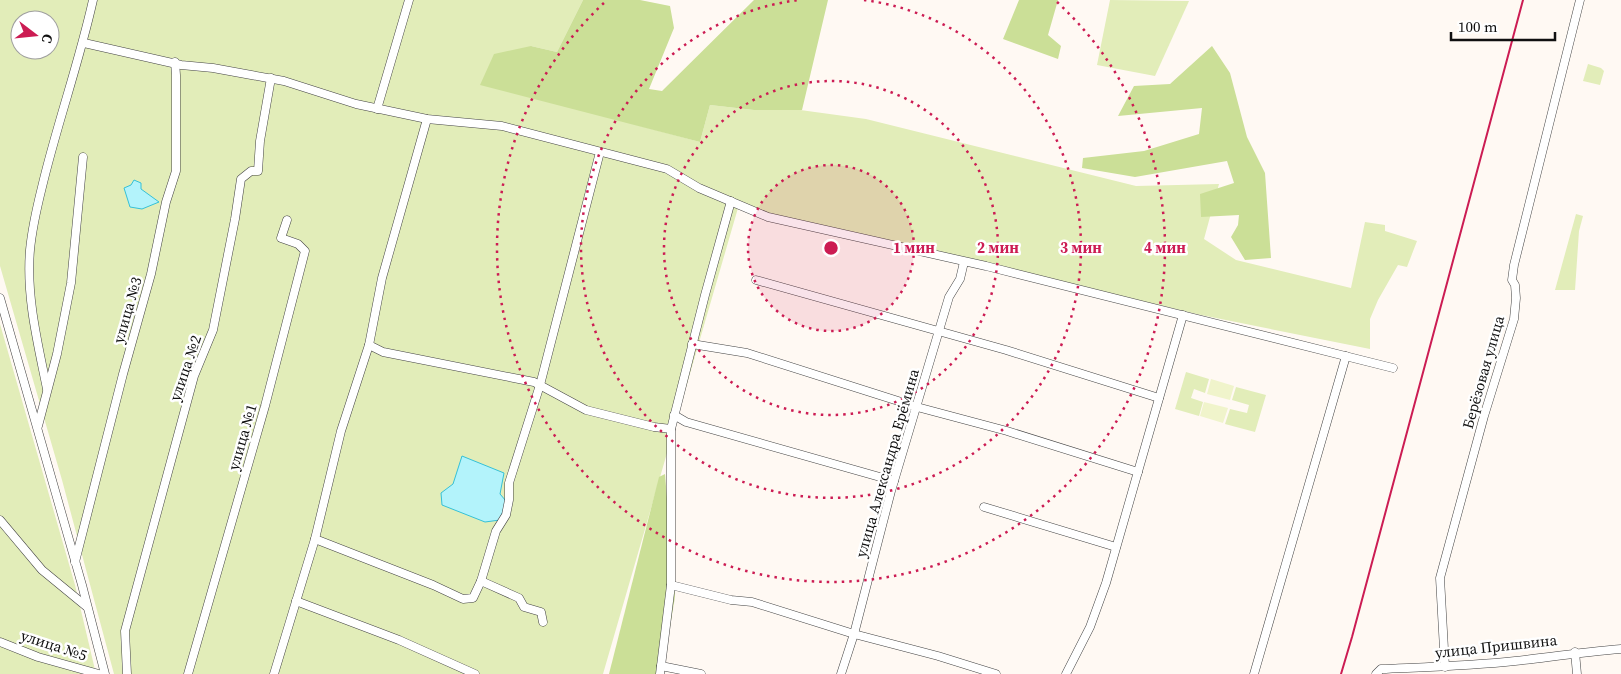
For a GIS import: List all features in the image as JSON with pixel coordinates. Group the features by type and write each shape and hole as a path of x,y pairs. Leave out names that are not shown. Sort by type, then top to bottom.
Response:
{"street":[{"path":"47,389 30,301 30,250 53,143 84,43 94,0"},
{"path":"377,109 409,0"},
{"name":"Берёзовая улица","path":"1445,666 1440,578 1484,416 1514,319 1516,298 1515,285 1512,280 1514,265 1580,0"},
{"path":"84,43 175,62 181,65 213,68 271,78 356,104 427,120 502,126 667,169 699,188 768,216 889,243 1393,368"},
{"name":"улица №3","path":"75,562 123,374 152,274 166,202 176,171 175,62"},
{"name":"улица №2","path":"127,674 125,631 194,376 213,330 241,179 251,171 258,171 260,141 271,78"},
{"path":"274,674 315,539 342,431 369,344 382,278 427,120"},
{"path":"315,539 433,584 463,600 473,598 482,580 496,531 506,515 509,500 509,483 540,385 600,152"},
{"path":"37,428 57,354 71,282 83,156"},
{"path":"701,674 660,670 671,585 671,429 731,201"},
{"name":"улица №1","path":"188,674 265,406 305,251 298,244 281,238 287,220"},
{"name":"улица Александра Ерёмина","path":"841,674 854,634 894,481 949,297 960,280 964,262"},
{"path":"756,280 939,333 1006,350 1159,398"},
{"path":"0,298 105,674"},
{"path":"1066,674 1096,612 1183,315"},
{"path":"369,344 384,352 534,382 586,410 654,427 671,429"},
{"path":"692,344 748,353 917,407 1007,431 1138,472"},
{"path":"1254,674 1346,356"},
{"path":"674,415 686,422 894,481"},
{"path":"984,507 1116,548"},
{"path":"0,520 42,570 87,607"},
{"path":"482,580 519,598 524,607 540,612 543,622"},
{"path":"671,585 731,600 752,602 854,634 938,656 996,674"},
{"path":"296,601 399,640 476,674"},
{"name":"улица №5","path":"0,642 38,657 99,674"},
{"name":"улица Пришвина","path":"1376,674 1381,670 1515,660 1621,648"},
{"path":"1576,652 1577,674"}],"green space":[{"path":"0,0 583,0 557,52 531,46 637,125 700,142 710,105 754,110 793,109 866,119 1136,186 1219,184 1204,239 1236,260 1351,288 1365,222 1385,225 1385,231 1417,241 1407,267 1398,265 1378,300 1370,319 1370,349 1201,315 989,263 738,208 603,674 114,674 62,480 0,266"},
{"path":"583,0 640,0 670,6 674,28 649,89 662,91 754,0 828,0 802,110 754,110 710,105 700,142 480,85 494,54 531,46 557,52"},
{"path":"1019,0 1058,0 1048,35 1061,46 1058,59 1003,39"},
{"path":"1110,0 1189,1 1155,76 1097,65"},
{"path":"1212,46 1230,73 1247,137 1265,173 1271,258 1245,260 1231,237 1238,225 1239,215 1201,217 1200,194 1234,183 1227,161 1135,177 1082,168 1083,158 1144,151 1199,134 1202,108 1118,116 1134,86 1170,84"},
{"path":"1588,64 1601,68 1604,71 1600,85 1583,81"},
{"path":"1576,214 1583,216 1579,231 1575,290 1555,290"},
{"path":"0,324 75,585 96,674 0,674"},
{"path":"1186,372 1209,379 1205,393 1194,389 1191,398 1203,402 1199,416 1175,409"},
{"path":"1211,379 1234,386 1230,400 1207,394"},
{"path":"1236,387 1266,395 1255,432 1225,424 1230,409 1247,413 1249,405 1232,400"},
{"path":"1204,402 1228,408 1223,423 1200,416"},
{"path":"665,474 675,597 662,674 609,674 659,477"}],"water":[{"path":"134,180 141,183 141,189 159,202 142,209 130,207 124,188 131,185"},
{"path":"462,456 504,473 500,494 506,501 500,520 485,522 442,505 441,493 453,484"}],"railway":[{"path":"1341,674 1523,0"}]}
